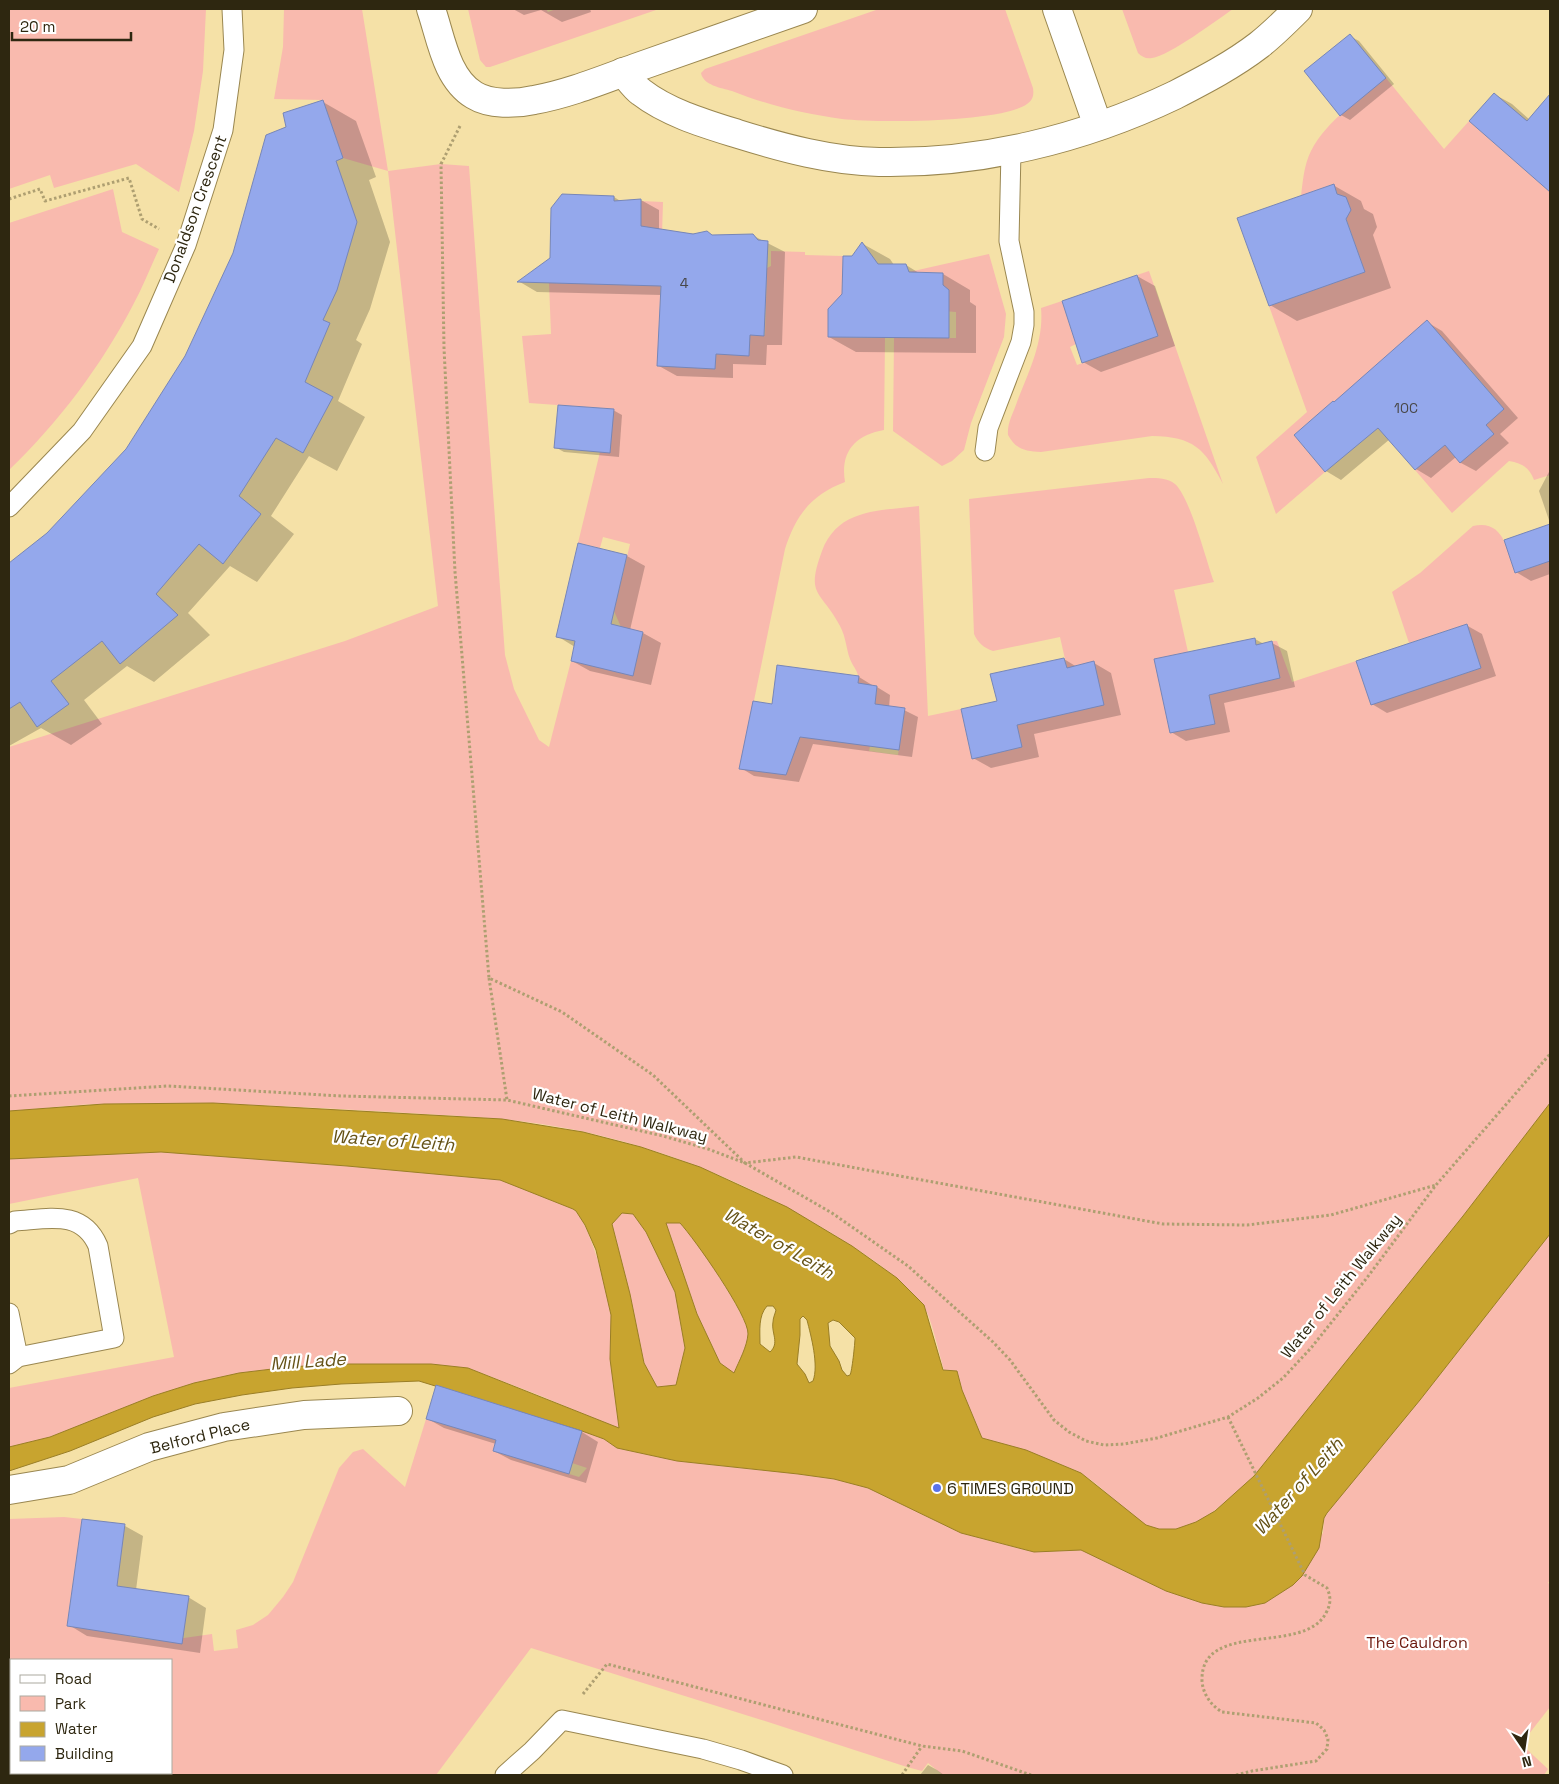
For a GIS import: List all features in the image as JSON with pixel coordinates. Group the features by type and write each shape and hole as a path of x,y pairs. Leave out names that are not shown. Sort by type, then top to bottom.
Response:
{"street":[{"path":"431,9 454,74 462,86 475,96 489,100 510,102 533,101 574,90 803,9"},
{"path":"1057,9 1098,126"},
{"path":"623,72 640,92 675,111 729,131 796,150 877,162 962,158 1011,151 1098,126 1155,104 1217,73 1260,44 1298,9"},
{"name":"Belford Place","path":"9,1490 69,1480 149,1447 224,1427 304,1415 398,1411"}],"lane":[{"name":"Donaldson Crescent","path":"9,507 82,431 142,346 186,245 223,130 234,50 232,9"},
{"path":"985,451 988,428 1021,342 1024,325 1024,312 1009,241 1011,151"},
{"path":"9,1224 15,1221 65,1219 86,1227 94,1236 98,1246 114,1338 13,1360 9,1313"},
{"path":"505,1775 532,1752 562,1720 703,1749 783,1775"}],"path":[{"path":"475,96 441,164 444,348 455,572 489,978 507,1100"},
{"path":"9,199 40,188 45,201 129,178 142,219"},
{"path":"489,978 562,1012 653,1075 745,1163 796,1157 1163,1224 1247,1225 1331,1215 1436,1185"},
{"name":"Water of Leith Walkway","path":"9,1096 168,1086 350,1096 507,1100 663,1136 708,1149 745,1163 832,1213 908,1266 993,1342 1010,1360 1054,1420 1069,1432 1086,1441 1104,1445 1124,1444 1157,1438 1228,1417 1258,1398 1283,1378 1311,1348 1366,1279 1436,1185 1550,1054"},
{"path":"1228,1417 1305,1575 1328,1588 1331,1603 1324,1617 1313,1626 1288,1635 1236,1643 1223,1647 1210,1658 1204,1668 1202,1681 1205,1693 1211,1704 1222,1712 1316,1723 1324,1730 1328,1739 1327,1749 1316,1761 1236,1775"},
{"path":"602,1671 607,1664 922,1746 962,1751 1030,1775"},
{"path":"902,1775 922,1746"}],"green space":[{"path":"9,9 206,9 203,71 194,131 179,192 136,164 54,188 50,175 9,189"},
{"path":"284,9 362,9 388,171 343,158 323,100 274,99 283,47"},
{"path":"468,9 546,9 548,12 556,9 659,9 486,67 480,60"},
{"path":"879,9 1005,9 1033,88 1032,99 1027,104 1013,110 966,118 909,121 842,119 772,105 713,85 702,77 701,73 705,69"},
{"path":"1122,9 1233,9 1181,45 1160,56 1150,58 1141,56 1138,53"},
{"path":"1386,78 1444,149 1469,121 1550,192 1550,475 1534,480 1525,467 1509,461 1452,513 1415,470 1445,445 1460,463 1494,434 1486,425 1504,409 1467,365 1427,350 1442,337 1427,321 1363,436 1333,401 1294,435 1325,472 1276,514 1256,457 1307,412 1269,306 1365,272 1346,218 1346,197 1338,195 1333,184 1301,196 1307,162 1318,140 1335,120"},
{"path":"441,164 469,166 505,655 514,689 539,740 549,747 571,661 633,675 643,632 621,627 614,611 630,544 603,537 600,548 578,543 600,452 610,452 613,409 529,403 522,336 551,334 549,283 639,285 641,201 663,202 658,366 715,369 716,354 749,355 750,335 765,335 767,268 771,266 771,251 805,252 805,255 843,256 842,302 828,309 828,337 885,338 884,430 865,436 852,447 847,454 845,462 845,482 833,487 814,500 800,516 789,537 740,769 781,774 796,736 870,746 869,751 898,755 905,709 875,704 877,686 858,683 857,673 850,659 842,630 833,614 821,599 815,585 817,566 829,537 849,519 862,514 919,506 928,716 961,709 972,759 1022,747 1017,725 1103,705 1094,662 1067,668 1060,637 993,651 984,647 977,640 974,634 969,499 1149,478 1166,479 1175,484 1181,491 1192,515 1214,582 1174,590 1188,652 1155,659 1170,733 1215,724 1209,693 1280,678 1272,641 1277,641 1292,682 1356,661 1371,705 1481,668 1467,624 1409,643 1392,592 1420,573 1473,526 1483,525 1492,527 1498,532 1503,538 1515,573 1550,561 1550,1103 1463,1216 1269,1458 1246,1484 1213,1512 1196,1522 1178,1529 1160,1530 1144,1524 1098,1486 1076,1471 1011,1446 982,1438 962,1390 957,1371 944,1370 926,1311 905,1286 864,1254 784,1206 707,1170 666,1155 626,1142 584,1132 542,1124 464,1116 293,1107 138,1103 95,1104 9,1111 9,747 345,641 438,606 388,171"},
{"path":"113,189 122,232 159,249 121,328 93,371 62,413 9,470 9,223"},
{"path":"989,254 1006,314 1004,337 971,423 964,450 952,461 942,466 893,431 894,338 956,338 956,312 943,311 944,305 949,301 949,290 943,286 943,273 909,272"},
{"path":"1149,271 1223,484 1210,461 1203,453 1188,442 1178,439 1152,436 1041,452 1018,447 1008,435 1008,426 1038,344 1041,308 1062,301 1076,344 1070,347 1077,365 1158,336 1137,275"},
{"path":"161,1152 500,1180 573,1209 586,1228 592,1242 609,1305 611,1315 610,1355 619,1429 468,1368 431,1364 337,1364 239,1373 194,1383 153,1396 50,1437 9,1447 9,1388 174,1357 138,1178 9,1204 9,1159"},
{"path":"622,1213 633,1214 646,1232 675,1292 685,1348 676,1385 657,1387 644,1363 630,1294 612,1224"},
{"path":"666,1223 680,1223 693,1237 725,1286 746,1326 747,1339 734,1374 720,1363 697,1314"},
{"name":"The Cauldron","path":"1550,1234 1550,1580 1548,1583 1550,1584 1550,1707 1521,1744 1548,1769 1544,1775 943,1775 928,1763 922,1771 907,1767 531,1648 436,1775 9,1775 9,1519 64,1517 82,1519 67,1626 163,1641 212,1634 214,1651 238,1648 236,1630 253,1625 268,1615 293,1582 339,1468 353,1452 363,1449 405,1487 426,1419 496,1440 493,1451 579,1477 587,1468 572,1463 582,1431 604,1439 617,1448 677,1461 834,1479 868,1488 961,1533 1034,1552 1081,1550 1166,1591 1202,1603 1224,1607 1246,1607 1265,1603 1323,1533 1324,1518 1338,1498 1420,1400"}],"water":[{"name":"Water of Leith","path":"213,1103 502,1119 583,1132 641,1147 700,1167 787,1207 852,1246 897,1278 924,1305 943,1370 957,1371 962,1390 982,1438 1026,1450 1081,1473 1146,1525 1159,1529 1176,1529 1196,1522 1215,1511 1254,1476 1463,1216 1550,1103 1550,1234 1420,1400 1327,1513 1324,1518 1319,1548 1302,1576 1293,1585 1265,1603 1246,1607 1224,1607 1202,1603 1166,1591 1081,1550 1034,1552 961,1533 868,1488 834,1479 677,1461 617,1448 604,1439 582,1431 419,1381 292,1388 195,1404 153,1417 70,1451 9,1471 9,1447 50,1437 153,1396 194,1383 239,1373 289,1367 337,1364 431,1364 468,1368 619,1428 610,1359 611,1315 596,1250 585,1225 573,1209 500,1180 347,1166 161,1152 9,1159 9,1111 104,1104","holes":["622,1213 633,1214 646,1232 675,1292 685,1348 676,1385 657,1387 644,1363 630,1294 612,1224","666,1223 680,1223 687,1231 720,1277 740,1311 748,1334 734,1373 720,1363 697,1314","767,1306 773,1306 776,1310 773,1319 774,1345 770,1352 760,1344 760,1324","803,1316 807,1320 815,1359 815,1374 813,1381 809,1383 797,1364 800,1319","833,1320 839,1322 855,1338 850,1375 847,1376 842,1370 830,1346 828,1323"]}],"building":[{"path":"1350,34 1386,78 1340,116 1304,71"},
{"path":"1494,93 1527,121 1550,94 1550,192 1469,121"},
{"path":"323,100 343,158 336,161 357,222 337,290 323,320 330,323 305,382 333,397 303,453 276,438 239,496 261,514 223,564 199,544 156,594 178,615 120,664 102,641 51,681 69,704 37,727 20,702 9,709 9,563 47,533 126,449 185,356 233,253 266,135 286,127 283,113"},
{"path":"1334,184 1337,194 1346,197 1351,210 1346,219 1365,272 1269,306 1237,218"},
{"path":"562,194 614,196 614,201 641,199 641,226 693,234 707,231 712,235 753,234 758,240 768,241 764,336 750,335 749,356 716,354 715,369 657,366 661,286 517,282 550,258 551,208"},
{"path":"862,242 878,264 906,264 909,272 943,273 943,285 949,290 949,338 828,337 828,309 842,294 843,256 852,256"},
{"path":"1137,275 1158,336 1082,363 1062,301"},
{"path":"1427,320 1504,409 1486,425 1494,434 1460,463 1445,445 1415,470 1378,428 1325,472 1294,435"},
{"path":"558,405 614,409 610,453 554,448"},
{"path":"1550,524 1550,561 1515,573 1504,540"},
{"path":"578,543 627,555 611,624 643,632 633,676 571,661 575,641 556,637"},
{"path":"1467,624 1481,668 1371,705 1356,661"},
{"path":"1255,638 1256,645 1272,641 1280,678 1209,695 1215,724 1170,733 1154,659"},
{"path":"1064,658 1067,668 1094,661 1104,705 1017,725 1022,747 972,759 961,709 997,701 990,674"},
{"path":"777,665 859,676 858,683 877,686 875,704 905,708 899,750 800,737 786,775 739,769 753,701 772,704"},
{"path":"436,1385 582,1431 569,1474 493,1451 496,1440 426,1419"},
{"path":"82,1519 125,1524 117,1586 189,1596 182,1644 67,1626"}],"place":[{"name":"6 TIMES GROUND","path":"937,1488"}],"water label":[{"name":"Mill Lade","path":"308,1361"}]}
